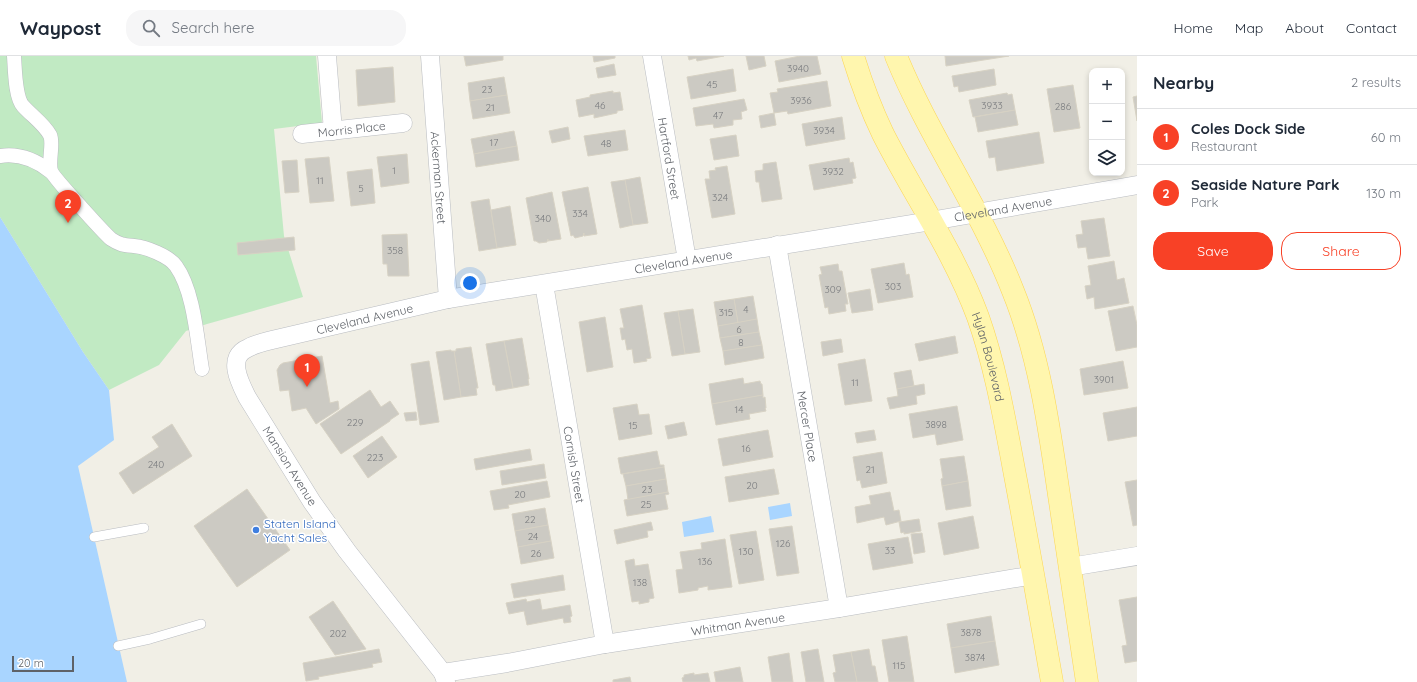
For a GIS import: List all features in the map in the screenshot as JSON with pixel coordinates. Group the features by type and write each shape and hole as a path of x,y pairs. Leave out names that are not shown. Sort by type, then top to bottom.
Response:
{"main road":[{"name":"Hylan Boulevard","path":"853,56 882,132 960,276 978,317 987,345 1002,404 1034,575 1052,682"},
{"path":"896,56 913,96 976,212 1002,264 1014,292 1032,349 1052,448 1087,682"}],"street":[{"path":"14,56 18,94 22,105 44,127 50,136 51,172"},
{"path":"327,56 333,131"},
{"name":"Ackerman Street","path":"430,56 448,299"},
{"name":"Hartford Street","path":"652,56 687,260"},
{"name":"Morris Place","path":"302,134 402,123"},
{"path":"0,156 10,154 27,158 44,166 111,238 125,246 134,246 161,254 176,266 186,286 194,316 202,369"},
{"name":"Cleveland Avenue","path":"237,358 246,348 272,340 448,299 931,221 1137,184"},
{"name":"Mercer Place","path":"777,245 839,608"},
{"name":"Cornish Street","path":"544,284 605,644"},
{"name":"Mansion Avenue","path":"237,358 236,367 240,382 247,397 312,502 347,551 445,678"},
{"path":"1070,568 1137,556"},
{"name":"Whitman Avenue","path":"445,678 507,663 605,644 839,608 1034,575"}],"lane":[{"path":"94,537 144,528"},
{"path":"118,646 150,639 201,624"}],"green space":[{"path":"0,56 316,56 322,123 274,129 284,236 303,297 186,331 159,365 109,390 83,352 0,217"}],"water":[{"path":"0,217 83,352 109,390 114,440 78,466 127,682 0,682"},
{"path":"790,503 792,516 770,520 768,507"},
{"path":"711,516 714,532 684,537 682,522"}],"building":[{"path":"464,56 503,56 503,60 466,66"},
{"path":"593,56 615,56 615,58 594,62"},
{"path":"688,56 724,56 697,61 696,58 689,60"},
{"path":"746,56 764,56 766,66 749,70"},
{"path":"800,56 817,56 821,74 779,82 775,61"},
{"path":"945,56 1009,56 946,66"},
{"path":"614,64 616,75 598,78 596,68"},
{"path":"393,67 395,102 358,106 356,70"},
{"path":"733,69 736,91 691,99 687,77"},
{"path":"994,69 996,85 959,92 958,86 954,87 952,76"},
{"path":"504,77 507,95 470,101 468,83"},
{"path":"827,81 831,106 788,114 787,111 774,113 770,93 778,92 777,89"},
{"path":"1073,85 1080,128 1054,132 1047,89"},
{"path":"613,91 613,93 620,92 623,110 617,111 617,113 594,118 594,114 579,117 576,100 590,97 590,95"},
{"path":"1007,93 1008,95 1012,94 1015,110 973,117 969,100"},
{"path":"507,95 510,113 473,119 470,101"},
{"path":"1137,96 1137,121 1133,97"},
{"path":"744,99 747,110 741,112 742,119 733,120 733,125 714,128 713,124 696,126 693,108"},
{"path":"1015,110 1018,125 978,132 975,117"},
{"path":"774,113 776,125 761,128 759,116"},
{"path":"842,117 845,139 806,146 802,124"},
{"path":"568,127 570,139 552,143 549,131"},
{"path":"625,130 628,150 588,156 584,136"},
{"path":"514,131 517,146 474,154 471,139"},
{"path":"1039,132 1044,163 997,171 995,157 989,158 986,141"},
{"path":"736,135 739,156 714,160 710,139"},
{"path":"517,146 519,160 476,167 474,154"},
{"path":"407,154 409,183 381,187 377,157"},
{"path":"329,157 334,201 310,203 305,159"},
{"path":"849,158 850,163 853,162 856,178 852,179 853,183 814,190 809,165"},
{"path":"297,160 299,192 285,193 282,161"},
{"path":"776,162 782,199 762,202 759,182 756,182 755,171 763,170 763,164"},
{"path":"727,166 735,214 712,218 705,179 710,179 709,171 716,170 715,168"},
{"path":"372,169 375,203 351,206 347,172"},
{"path":"640,177 648,223 633,225 625,180"},
{"path":"625,180 633,225 620,228 611,182"},
{"path":"588,187 597,234 584,236 584,233 583,236 575,238 573,235 571,236 562,192"},
{"path":"552,192 561,239 548,241 548,239 547,242 539,243 534,241 526,198"},
{"path":"489,199 497,248 479,251 471,202"},
{"path":"510,206 516,245 497,248 491,210"},
{"path":"1104,218 1110,256 1088,259 1086,247 1078,248 1076,235 1083,234 1081,221"},
{"path":"407,234 409,276 388,276 387,264 383,264 382,235"},
{"path":"294,237 295,250 238,255 237,243"},
{"path":"1114,261 1117,280 1124,278 1129,303 1095,309 1094,297 1087,299 1085,286 1091,285 1088,266"},
{"path":"904,263 906,275 909,274 913,297 878,303 871,269"},
{"path":"838,264 839,271 842,271 848,304 845,304 846,311 829,314 828,307 825,308 819,275 822,274 820,267"},
{"path":"870,289 873,310 852,313 848,293"},
{"path":"753,296 757,319 738,323 734,299"},
{"path":"734,299 738,323 718,326 714,302"},
{"path":"642,305 651,358 646,359 647,361 634,363 632,349 627,350 625,339 622,340 620,328 624,328 620,309"},
{"path":"1133,306 1137,325 1137,347 1116,351 1108,311"},
{"path":"693,309 700,352 685,354 678,311"},
{"path":"678,311 685,354 672,356 664,313"},
{"path":"605,317 613,367 587,372 579,322"},
{"path":"757,319 759,332 720,338 718,326"},
{"path":"759,332 762,345 723,351 720,338"},
{"path":"955,336 958,353 919,361 915,344"},
{"path":"522,338 529,385 513,388 504,341"},
{"path":"841,339 843,352 823,356 821,342"},
{"path":"504,341 513,388 496,391 495,385 493,385 486,344"},
{"path":"762,345 764,358 725,365 723,351"},
{"path":"471,347 478,388 476,388 477,395 461,397 454,351 456,351 456,349"},
{"path":"454,351 461,397 444,400 436,352"},
{"path":"322,356 330,403 338,401 339,409 316,424 306,408 292,411 289,390 280,391 277,370 283,363"},
{"path":"865,359 872,401 845,405 838,364"},
{"path":"429,361 439,422 420,425 411,364"},
{"path":"1123,361 1128,388 1084,395 1080,369"},
{"path":"911,370 914,386 897,389 894,373"},
{"path":"743,378 744,384 760,381 762,384 763,395 712,404 709,384"},
{"path":"924,384 925,394 916,396 917,404 890,409 887,398 898,396 897,389"},
{"path":"370,390 381,407 390,401 399,414 341,454 320,424"},
{"path":"763,395 763,398 765,397 766,411 749,414 750,419 716,425 712,404"},
{"path":"637,404 639,415 649,414 652,434 619,440 613,408"},
{"path":"957,406 963,440 937,445 935,434 913,438 909,414"},
{"path":"1137,407 1137,436 1108,441 1103,413"},
{"path":"416,412 417,420 406,421 404,413"},
{"path":"684,422 687,435 668,439 665,426"},
{"path":"172,424 192,456 133,494 119,473 159,447 152,437"},
{"path":"768,430 773,457 723,466 718,439"},
{"path":"874,430 876,440 857,443 855,433"},
{"path":"382,436 397,457 368,478 353,456"},
{"path":"530,449 532,460 476,470 474,459"},
{"path":"657,451 660,465 664,465 664,467 621,474 618,458"},
{"path":"882,452 887,483 862,488 860,480 857,481 853,457"},
{"path":"964,456 968,481 942,486 941,479 943,478 940,459"},
{"path":"544,464 546,478 502,485 500,471"},
{"path":"664,467 666,479 626,486 623,474"},
{"path":"774,469 779,494 729,502 725,477"},
{"path":"666,479 668,492 628,500 626,486"},
{"path":"1137,480 1137,525 1133,526 1125,482"},
{"path":"547,481 550,497 508,505 509,508 494,510 490,491"},
{"path":"968,481 971,506 946,510 942,486"},
{"path":"247,489 290,550 237,587 194,526"},
{"path":"668,492 669,494 665,495 668,509 627,516 624,500"},
{"path":"890,492 894,511 899,510 901,521 886,525 884,517 857,523 855,507 871,504 869,496"},
{"path":"545,508 548,525 515,531 512,514"},
{"path":"973,516 979,548 944,555 938,523"},
{"path":"919,519 921,531 904,534 904,532 901,533 899,522"},
{"path":"651,522 653,530 647,531 648,537 617,544 614,530"},
{"path":"548,525 551,541 518,547 515,531"},
{"path":"792,526 799,573 777,576 769,529"},
{"path":"756,531 764,580 739,584 730,535"},
{"path":"922,533 925,552 914,554 911,534"},
{"path":"908,537 913,563 873,570 868,544"},
{"path":"725,539 732,587 708,590 708,586 698,588 698,590 679,593 676,570 683,569 680,552 702,549 701,543"},
{"path":"551,541 554,558 521,564 518,547"},
{"path":"634,559 635,566 648,564 654,598 649,599 649,602 639,604 639,601 632,602 625,561"},
{"path":"563,575 565,590 514,598 511,584"},
{"path":"1137,597 1137,661 1125,663 1122,646 1127,645 1119,600"},
{"path":"526,599 527,602 540,599 542,610 570,605 572,616 570,617 571,622 564,623 563,618 527,625 524,611 509,614 506,603"},
{"path":"333,601 366,649 335,655 309,617"},
{"path":"991,616 995,641 951,648 947,624"},
{"path":"907,636 914,682 889,682 882,640"},
{"path":"995,641 999,665 955,673 951,648"},
{"path":"379,649 382,662 372,664 373,667 318,677 319,679 306,681 303,663"},
{"path":"818,649 824,682 806,682 801,652"},
{"path":"869,649 872,666 875,666 878,682 857,682 851,652"},
{"path":"851,652 857,682 835,682 833,673 836,672 833,655"},
{"path":"789,653 793,682 772,682 768,657"},
{"path":"740,667 743,682 716,682 714,672"},
{"path":"694,673 694,675 708,673 710,682 683,682 682,678 684,675"},
{"path":"630,677 631,682 613,682 613,680"}],"place":[{"name":"Seaside Nature Park","path":"68,223"},
{"name":"Coles Dock Side","path":"307,387"},
{"name":"Staten Island Yacht Sales","path":"256,530"}]}
